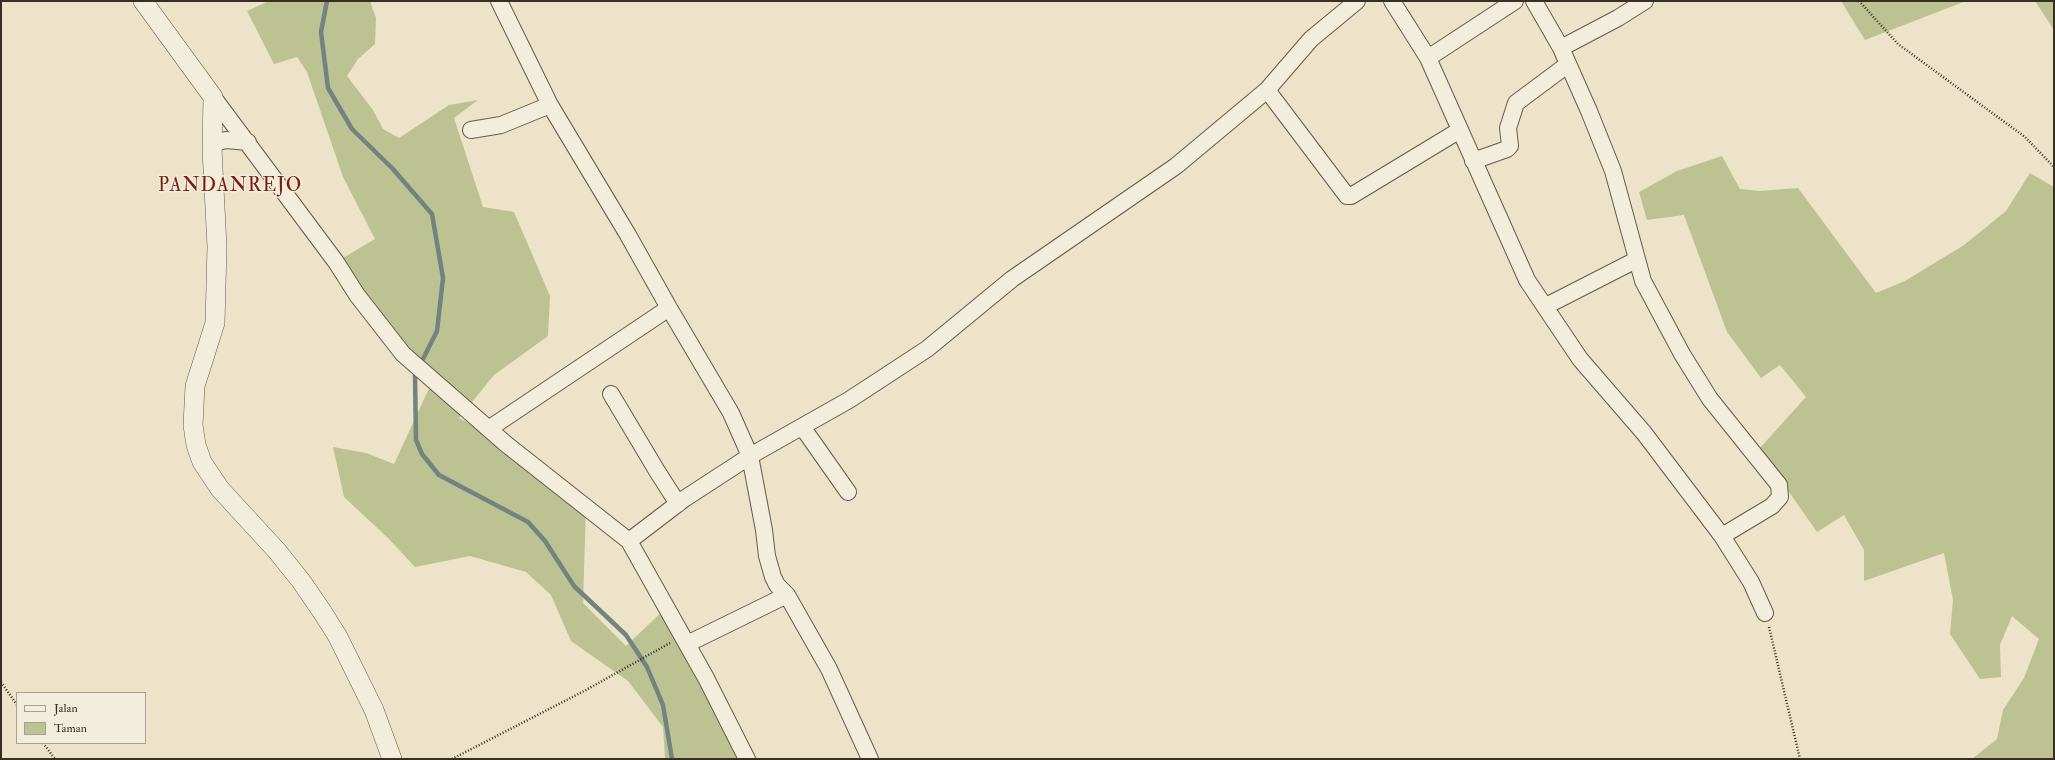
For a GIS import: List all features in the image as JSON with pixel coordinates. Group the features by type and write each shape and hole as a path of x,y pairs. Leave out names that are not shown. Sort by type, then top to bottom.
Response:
{"street":[{"path":"143,1 336,262 357,295 403,354 490,428 506,444 630,541 685,640 747,759"},
{"path":"499,1 550,105 628,235 668,308 731,413 750,456 767,556 777,585 787,595 829,669 870,759"},
{"path":"630,541 678,504 750,456 802,428 927,349 1012,279 1176,166 1267,90 1311,39 1357,1"},
{"path":"1392,1 1428,58 1527,280 1546,306 1580,359 1644,433 1722,536 1751,582 1765,613"},
{"path":"1428,58 1514,1"},
{"path":"1534,1 1561,48 1567,65 1589,111 1612,171 1643,281 1682,354 1710,399 1779,485 1780,497 1772,506 1722,536"},
{"path":"1561,48 1618,18 1645,1"},
{"path":"1473,161 1507,149 1510,146 1508,128 1516,103 1567,65"},
{"path":"1267,90 1347,196 1352,196 1460,130"},
{"path":"213,96 212,149 217,248 215,323 195,386 193,425 196,445 202,462 220,489 277,551 301,580 338,637 374,710 392,759"},
{"path":"471,130 501,125 550,105"},
{"path":"212,149 218,142 226,140 248,142"},
{"path":"1546,306 1636,260"},
{"path":"490,428 668,308"},
{"path":"611,394 678,504"},
{"path":"802,428 848,492"},
{"path":"685,640 787,595"}],"path":[{"path":"1859,1 1898,44 2025,137 2054,167"},
{"path":"1765,613 1800,759"},
{"path":"452,759 586,690 651,654 685,640"},
{"path":"1,682 16,704"},
{"path":"45,744 55,759"}],"green space":[{"path":"269,1 370,1 376,18 375,44 358,59 347,76 373,110 383,129 399,138 449,105 478,100 454,118 483,207 514,212 550,296 548,336 494,375 459,418 506,444 586,507 583,603 626,646 666,608 747,759 665,759 663,727 628,681 571,641 551,595 526,572 470,556 415,567 388,538 344,497 333,447 366,453 394,464 433,380 336,262 375,239 343,177 307,72 297,57 274,64 247,11"},
{"path":"1841,1 1966,1 1865,40"},
{"path":"2035,1 2054,1 2054,30"},
{"path":"1722,156 1740,189 1759,191 1798,188 1876,293 1905,281 1964,245 2006,211 2030,173 2054,187 2054,759 1972,759 1997,739 2003,710 2024,678 2039,639 2012,616 2000,645 2001,677 1980,679 1950,634 1953,600 1944,553 1864,581 1864,550 1844,515 1817,532 1759,449 1806,397 1780,365 1761,378 1727,332 1684,215 1647,220 1639,192 1677,171"}],"waterway":[{"path":"327,1 321,32 328,88 352,129 392,168 432,214 443,278 437,331 415,375 416,440 422,454 439,475 528,522 545,541 574,586 626,635 647,667 663,705 672,759"}],"district":[{"name":"PANDANREJO","path":"230,187"}]}
